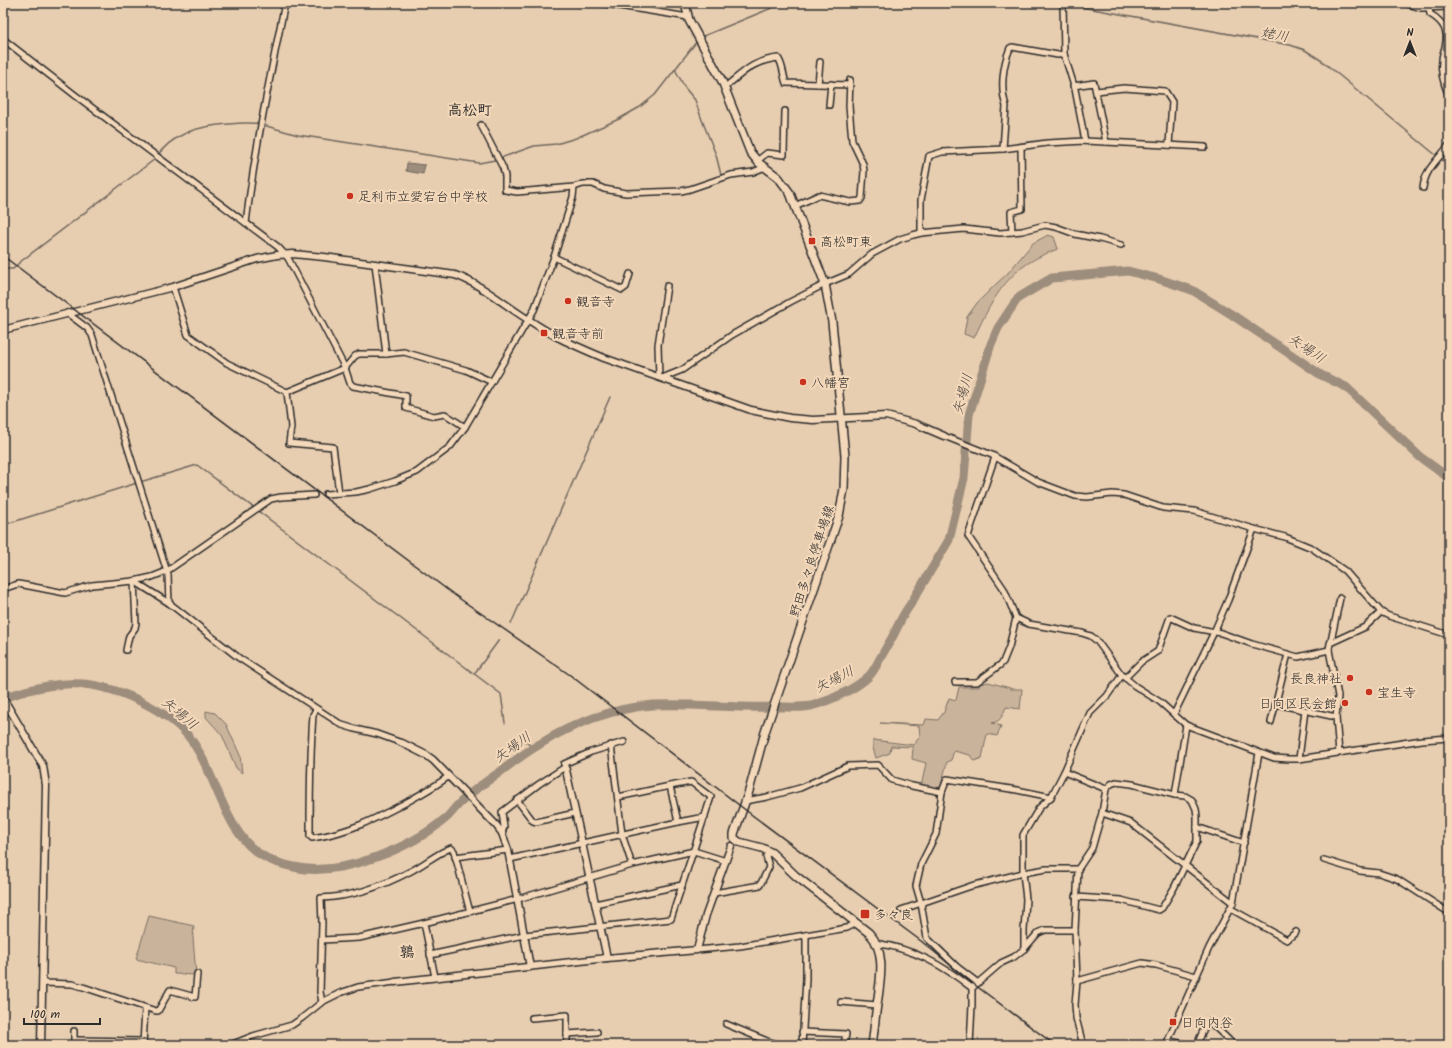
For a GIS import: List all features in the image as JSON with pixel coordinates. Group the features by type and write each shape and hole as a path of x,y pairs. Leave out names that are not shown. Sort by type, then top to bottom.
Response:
{"main road":[{"name":"野田多々良停車場線","path":"685,3 688,17 725,87 747,145 757,161 784,182 795,206 825,284 832,322 846,468 839,516 782,682 745,801"},
{"path":"745,801 734,838 739,842 769,851 777,856 796,876 869,933 876,943 881,969 872,1045"}],"street":[{"path":"246,223 260,124 284,3"},
{"path":"600,3 688,17"},
{"path":"1063,3 1064,54 1073,86 1085,141"},
{"path":"1405,3 1416,8 1429,9 1446,6"},
{"path":"1429,9 1430,14 1441,21 1445,28 1446,41 1442,59 1442,68 1443,79 1449,96"},
{"path":"3,39 246,223 284,254 345,368 350,383 353,386 406,396 406,408 434,416 445,414 465,427"},
{"path":"1003,149 1006,106 1004,100 1003,74 1010,48 1012,47 1058,55 1064,54"},
{"path":"725,87 737,78 746,68 754,64 778,58 781,60 783,75 786,83 831,84 850,82 849,106 852,141 863,164 864,171 862,198 860,201 850,202 819,195 795,206"},
{"path":"818,84 820,62"},
{"path":"1073,86 1094,83 1106,142"},
{"path":"829,105 831,84"},
{"path":"1096,91 1124,88 1165,91 1172,102 1169,144"},
{"path":"757,161 767,153 784,155 784,111"},
{"path":"481,125 500,161 506,176 505,190 517,192 574,187 583,184 593,184 604,189 626,193 681,190 690,189 731,175 753,172 765,168"},
{"path":"921,232 921,200 929,156 942,152 1003,149 1047,143 1085,141 1205,147"},
{"path":"1012,232 1011,212 1022,209 1021,147"},
{"path":"1424,188 1426,175 1448,147"},
{"path":"326,494 370,489 417,472 450,447 465,427 534,310 554,257 573,197 574,187"},
{"path":"660,377 682,370 732,335 790,302 825,284 849,274 872,254 900,239 921,232 940,232 964,229 1000,233 1026,230 1041,225 1050,226 1075,234 1121,245"},
{"path":"3,330 173,287 256,259 284,254 324,257 455,275 480,287 529,320 565,341 590,352 751,410 800,420 886,416 916,424 994,456 1038,482 1075,496 1087,497 1112,494 1124,495 1163,508 1194,511 1254,530 1285,537 1312,548 1349,574 1381,612 1389,616 1449,635"},
{"path":"554,257 622,290 626,287 630,274"},
{"path":"375,264 386,354"},
{"path":"660,377 658,345 667,286"},
{"path":"173,287 188,335 227,363 287,392 345,368 355,356 359,354 404,352 466,370 492,382"},
{"path":"67,313 87,328 92,335 168,575 169,603"},
{"path":"287,392 291,427 289,443 333,447 339,493"},
{"path":"955,682 978,682 1003,662 1009,647 1016,618 1004,589 968,536 994,456"},
{"path":"3,589 18,584 65,592 92,585 134,581 152,577 166,571 271,499 314,495"},
{"path":"1174,714 1228,600 1254,530"},
{"path":"134,581 169,603 239,658 316,709 349,728 378,734 402,743 426,755 450,777 502,833 510,859 530,967"},
{"path":"126,650 129,636 136,624 134,581"},
{"path":"1339,753 1336,717 1338,696 1329,650 1340,598"},
{"path":"1331,641 1365,627 1381,612"},
{"path":"1024,949 1026,899 1023,873 1023,835 1039,808 1051,797 1064,772 1088,716 1123,677 1141,662 1158,651 1170,617 1194,628 1221,633 1252,644 1298,657 1329,650"},
{"path":"1016,618 1029,624 1082,633 1091,636 1123,677 1154,697 1186,725 1259,753 1279,759 1299,759 1422,740 1449,738"},
{"path":"1272,722 1288,654"},
{"path":"3,698 43,766 46,786 41,1045"},
{"path":"1276,704 1336,717"},
{"path":"316,709 313,715 310,763 310,836 312,838 364,825 450,777"},
{"path":"1299,759 1305,710"},
{"path":"1175,795 1186,725"},
{"path":"607,958 564,764 578,757 624,742"},
{"path":"611,745 622,834 632,865"},
{"path":"1234,1045 1210,1022 1206,1024 1199,1040 1199,1044 1192,1045 1167,1043 1209,948 1233,903 1259,753"},
{"path":"745,801 800,788 836,771 851,766 878,765 892,780 942,792"},
{"path":"502,833 504,828 502,812 539,784 566,769"},
{"path":"1064,772 1106,789"},
{"path":"978,983 957,967 927,938 921,903 916,886 921,864 936,834 942,792 947,779 1051,797"},
{"path":"430,955 524,935 671,919 711,799 710,795 691,782 618,797"},
{"path":"1076,897 1121,900 1159,910 1162,908 1174,888 1197,841 1196,809 1192,800 1186,796 1175,795 1132,784 1116,782 1111,784 1106,789 1102,813 1092,848 1078,869 1076,897 1075,930 1077,981 1076,1018 1083,1045"},
{"path":"670,786 678,822"},
{"path":"517,800 533,821 536,822 575,813"},
{"path":"1102,813 1131,823 1233,903"},
{"path":"510,859 705,817"},
{"path":"1197,827 1244,843"},
{"path":"697,950 706,915 731,846"},
{"path":"322,1002 320,992 322,940 321,898 346,896 371,889 411,871 451,848 453,849 470,912"},
{"path":"455,856 508,850"},
{"path":"322,940 359,938 470,912 632,865 694,851 726,861"},
{"path":"714,893 760,885 769,867 766,856 769,851"},
{"path":"1324,860 1360,871 1379,873 1397,879 1449,912"},
{"path":"901,910 971,886 1023,873 1046,870 1078,869"},
{"path":"595,904 682,885"},
{"path":"1231,909 1287,940 1296,932"},
{"path":"424,923 434,977"},
{"path":"230,1045 253,1036 292,1025 322,1002 340,993 358,987 607,958 740,946 847,928 856,923"},
{"path":"972,988 1001,963 1014,957 1024,949 1038,933 1045,930 1075,930"},
{"path":"802,1045 806,979 806,935"},
{"path":"876,943 903,948 929,959 942,966 972,988"},
{"path":"1077,981 1142,963 1156,964 1196,976"},
{"path":"43,983 72,984 158,1011 170,990 195,997 197,974"},
{"path":"970,1045 972,988"},
{"path":"841,1002 877,1005"},
{"path":"74,1031 74,1042 143,1043 145,1008"},
{"path":"532,1018 567,1016 566,1045"},
{"path":"726,1024 767,1041 781,1045"},
{"path":"567,1034 597,1032"},
{"path":"802,1032 846,1034 844,1045"}],"shaded area":[{"path":"407,163 425,165 423,174 406,171"},
{"path":"1048,235 1054,237 1058,249 1027,264 1016,273 997,295 974,338 964,334 967,317 977,303 1007,274 1033,243"},
{"path":"988,682 1011,689 1022,689 1020,709 1006,707 1000,719 992,723 1001,726 997,736 987,734 982,758 974,761 970,755 954,751 951,760 947,762 941,786 937,789 921,787 926,763 912,759 913,747 891,746 890,753 876,758 873,748 873,740 914,745 920,736 919,726 880,723 924,725 926,719 938,720 944,712 949,698 956,700 959,687 979,687 979,684"},
{"path":"206,711 215,713 226,724 240,755 242,773 236,768 222,735 206,717"},
{"path":"149,916 194,926 193,938 196,975 174,974 174,968 136,959"}],"waterway":[{"path":"701,37 784,3"},
{"path":"798,3 847,5 859,3"},
{"name":"姥川","path":"1065,4 1290,45 1305,50 1322,61 1437,156"},
{"path":"263,125 298,135 479,163 495,160 534,146 556,144 576,138 619,119 640,107 655,95 697,41"},
{"path":"675,69 685,88 695,100 716,155 721,175"},
{"path":"3,269 13,269 20,262 155,159 162,150 178,137 187,132 217,125 240,123 260,124"},
{"name":"姥川","path":"1440,158 1449,166"},
{"name":"矢場川","path":"3,698 43,687 63,684 83,684 112,690 144,703 172,720 192,741 201,755 230,819 239,834 250,846 274,862 294,867 312,869 332,868 353,864 395,850 414,840 446,818 470,794 535,747 566,729 609,713 624,709 653,705 799,707 811,706 826,701 842,694 864,681 869,676 905,612 949,540 964,478 969,415 991,344 998,328 1018,298 1052,278 1128,271 1192,290 1231,314 1321,375 1346,387 1420,457 1449,478"},
{"path":"511,624 610,397"},
{"path":"140,482 197,465 501,694 505,723"},
{"path":"3,525 137,483"},
{"path":"474,674 499,640"},
{"path":"514,737 517,740 525,741 533,748"}],"railway":[{"path":"3,256 453,594 570,675 752,815 921,941 975,985 1055,1045"}],"place":[{"name":"足利市立愛宕台中学校","path":"350,196"},
{"name":"高松町東","path":"812,241"},
{"name":"観音寺","path":"568,301"},
{"name":"観音寺前","path":"544,333"},
{"name":"八幡宮","path":"803,382"},
{"name":"長良神社","path":"1350,678"},
{"name":"宝生寺","path":"1369,692"},
{"name":"日向区民会館","path":"1345,703"},
{"name":"多々良","path":"865,914"},
{"name":"日向内谷","path":"1173,1022"}],"district":[{"name":"高松町","path":"470,110"},
{"name":"鶉","path":"407,952"}]}
